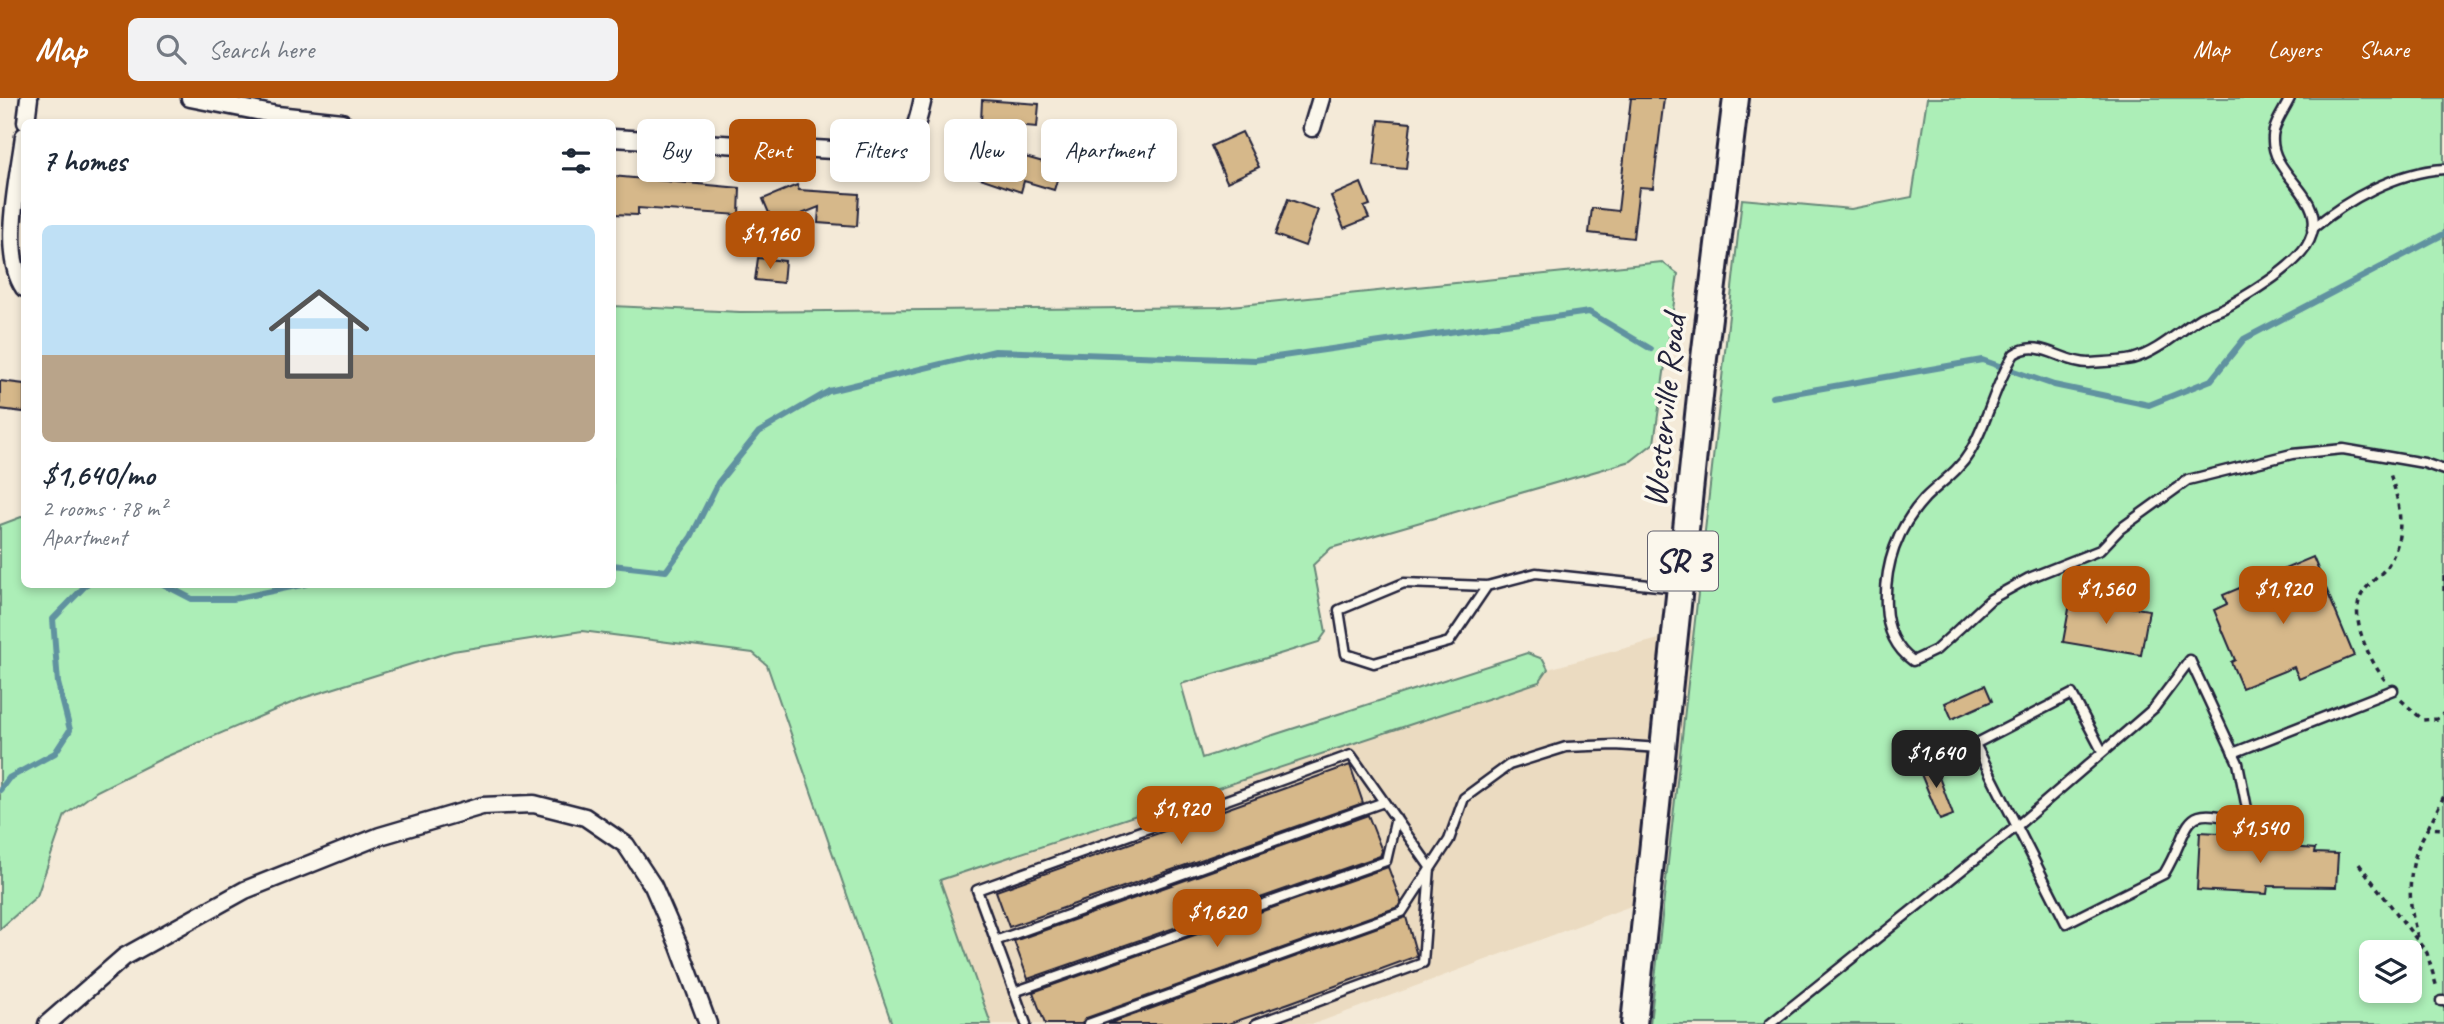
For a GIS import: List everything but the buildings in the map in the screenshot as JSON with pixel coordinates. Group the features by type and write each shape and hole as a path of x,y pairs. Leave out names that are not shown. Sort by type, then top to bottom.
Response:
{"main road":[{"name":"Westerville Road","path":"1634,1024 1736,98"}],"street":[{"path":"26,119 29,98"},
{"path":"190,98 277,115 314,119"},
{"path":"616,138 870,152 905,144 916,130 923,98"},
{"path":"1312,128 1321,98"},
{"path":"21,160 10,246 21,283"},
{"path":"47,1024 124,957 245,890 380,836 482,806 534,803 585,817 626,845 653,886 708,1024"}],"lane":[{"path":"2290,98 2272,136 2275,152 2310,202 2314,221 2306,247 2278,273 2228,307 2202,317 2152,350 2132,359 2086,363 2055,355 2038,346 2023,348 2011,358 1970,452 1956,470 1924,500 1900,534 1885,576 1887,624 1903,654 1913,661 1936,650 1991,599 2029,578 2100,550 2120,529 2188,480 2292,454 2343,449 2424,463 2444,470"},
{"path":"2312,229 2336,209 2373,189 2444,169"},
{"path":"1487,586 1449,642 1374,663 1346,653 1339,610 1404,583 1487,586 1536,573 1680,588"},
{"path":"1770,1024 2017,825 2154,708 2190,660 2233,753 2250,824 2217,813 2200,814 2185,826 2164,874 2066,923 2017,825 1975,744 2072,694 2102,751"},
{"path":"2233,753 2393,690"},
{"path":"1088,1024 1402,912 1449,840 1464,798 1509,765 1566,747 1615,745 1663,748"},
{"path":"1026,1024 976,890 1351,755 1430,867 1423,963 1256,1024"},
{"path":"995,941 1384,802"},
{"path":"1014,992 1386,861 1396,818"}],"path":[{"path":"2381,457 2397,493 2400,529 2388,565 2361,596 2359,612 2362,639 2371,662 2410,711 2423,720 2437,719 2444,713"},
{"path":"2444,576 2444,592"},
{"path":"2418,940 2413,923 2410,879 2415,855 2444,796"},
{"path":"2428,828 2444,829"},
{"path":"2359,864 2417,940"},
{"path":"2422,947 2427,953 2442,1001"}],"shaded area":[{"path":"1696,629 1663,894 1314,1024 991,1024 939,881 1539,682 1548,669"}],"green space":[{"path":"1927,98 2444,98 2444,1024 1650,1024 1742,199 1851,209 1912,197"},
{"path":"1662,262 1678,274 1654,443 1631,461 1331,548 1313,565 1326,632 1319,642 1181,684 1202,758 1527,653 1543,659 1548,669 1539,682 940,880 991,1024 892,1024 767,665 753,653 582,631 453,651 303,698 163,758 97,791 65,815 37,896 0,929 0,525 21,517 21,588 616,588 616,306 740,312 1221,307"}],"waterway":[{"path":"1772,397 1982,360 2054,385 2149,405 2211,380 2244,339 2444,234"},
{"path":"616,565 666,571 691,537 718,483 759,432 829,391 995,351 1255,360 1589,312 1651,349"},
{"path":"0,790 9,778 55,753 70,730 58,683 53,619 83,588"},
{"path":"171,588 192,599 233,599 287,588"}]}
